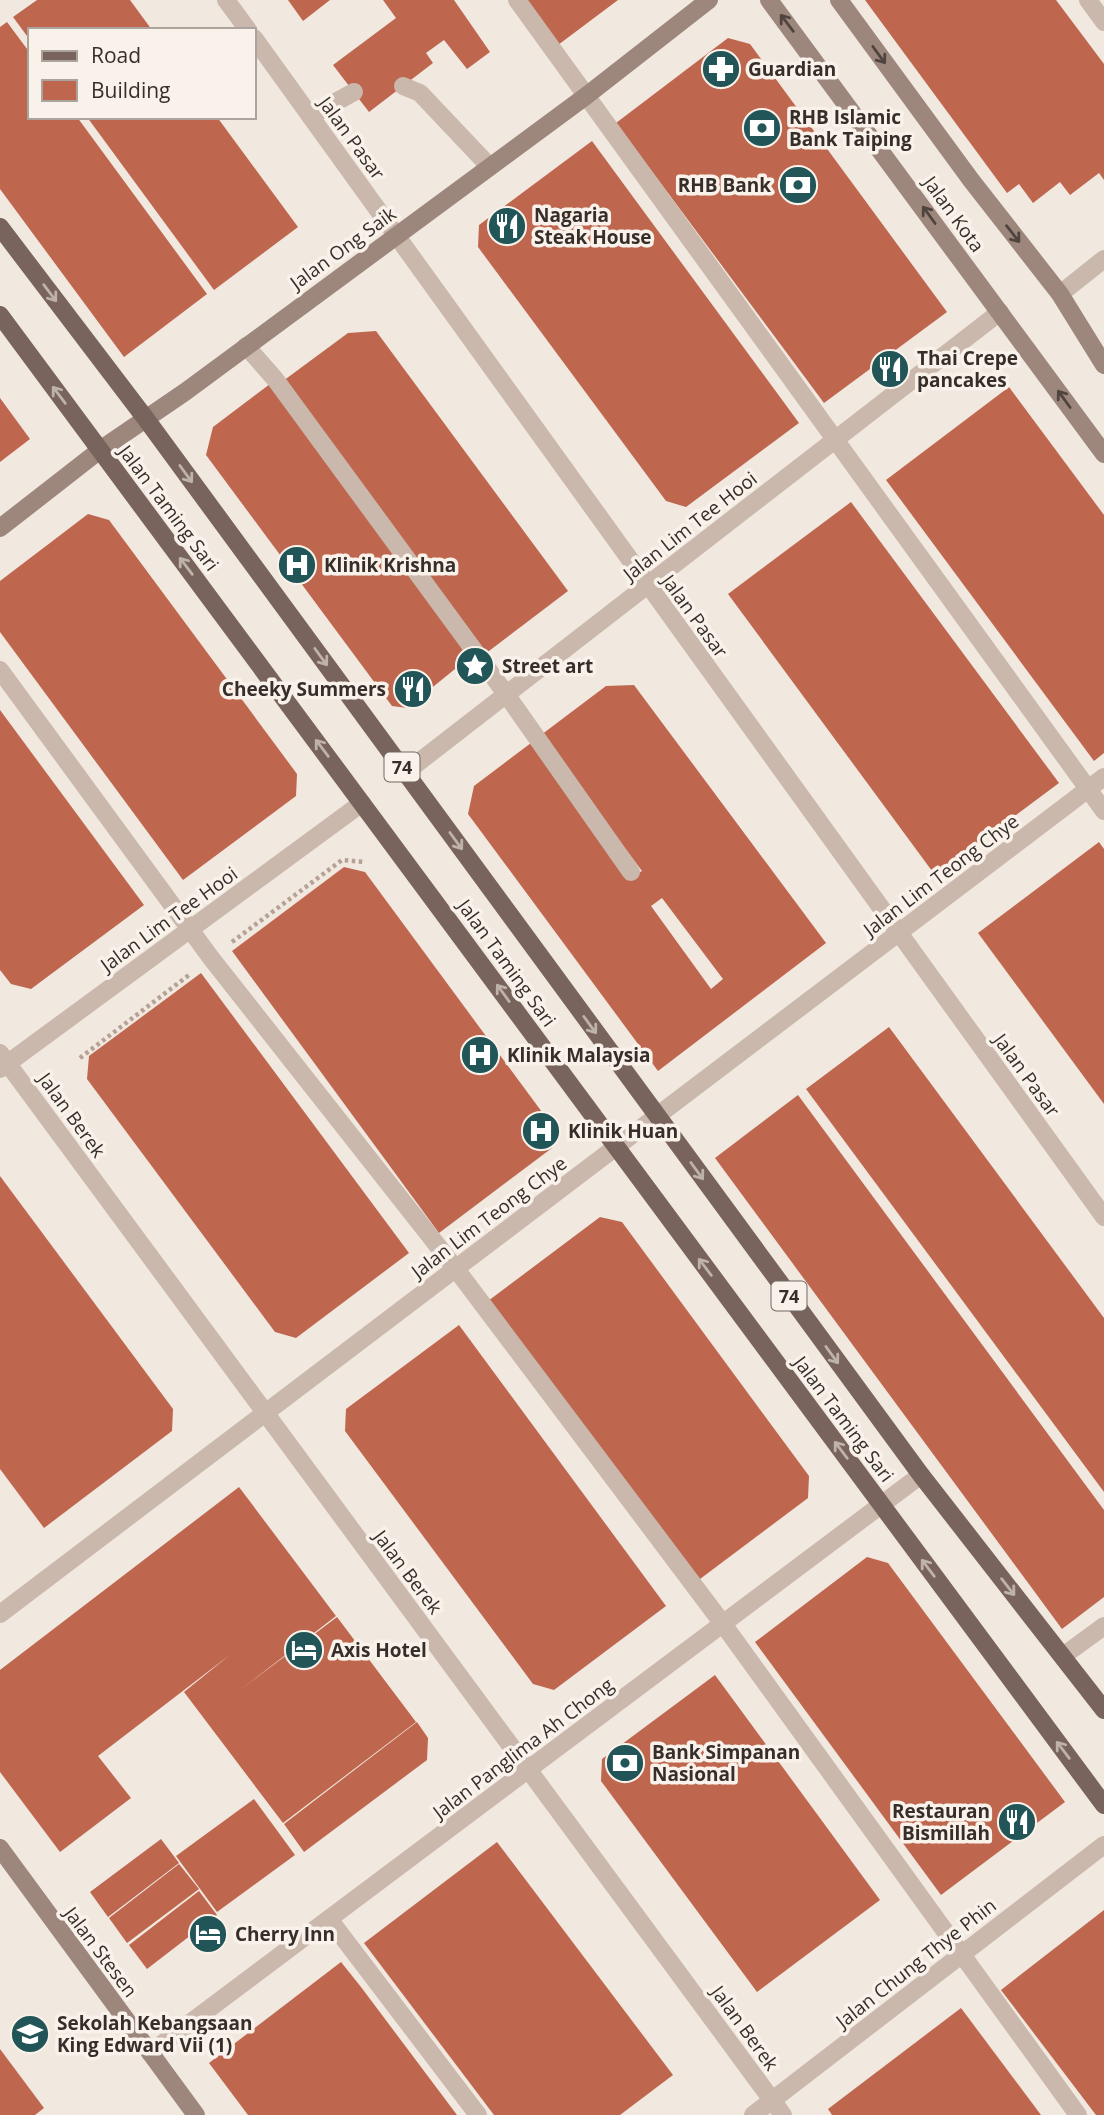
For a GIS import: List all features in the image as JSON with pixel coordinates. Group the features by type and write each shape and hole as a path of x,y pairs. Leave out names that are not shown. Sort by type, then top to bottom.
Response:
{"main road":[{"name":"Jalan Ong Saik","path":"0,528 100,450 586,96 709,0"},
{"name":"Jalan Kota","path":"769,0 1104,454"},
{"name":"Jalan Kota","path":"839,0 971,180 1060,294 1104,365"},
{"name":"Jalan Taming Sari","path":"0,227 146,419 920,1475 1104,1710"},
{"name":"Jalan Taming Sari","path":"0,315 1104,1805"},
{"name":"Jalan Stesen","path":"0,1848 196,2115"}],"street":[{"path":"226,0 247,28"},
{"path":"517,0 1104,811"},
{"path":"1088,0 1104,23"},
{"name":"Jalan Pasar","path":"256,41 1104,1217"},
{"path":"403,86 420,93 489,167"},
{"path":"310,116 354,92"},
{"path":"1060,294 1104,260"},
{"name":"Jalan Lim Tee Hooi","path":"406,772 1000,312"},
{"path":"246,346 275,379 506,694 631,872"},
{"path":"0,670 191,931 456,1269 723,1624 1077,2115"},
{"name":"Jalan Lim Teong Chye","path":"0,1615 1104,777"},
{"name":"Jalan Lim Tee Hooi","path":"3,1062 191,931 362,803"},
{"name":"Jalan Berek","path":"3,1062 783,2115"},
{"name":"Jalan Panglima Ah Chong","path":"150,2053 920,1475"},
{"path":"1063,1657 1104,1626"},
{"name":"Jalan Chung Thye Phin","path":"753,2115 1104,1845"},
{"path":"329,1919 478,2115"}],"path":[{"path":"342,860 365,862"}],"building":[{"path":"37,0 130,0 151,28 28,28 28,37 13,17"},
{"path":"288,0 330,0 303,21"},
{"path":"383,0 454,0 490,52 467,69 444,40 426,53 433,63 369,112 333,65 396,18"},
{"path":"525,0 618,0 558,45"},
{"path":"865,0 1056,0 1104,64 1104,180 1099,173 1070,195 1060,182 1033,203 1019,184 1007,193"},
{"path":"7,22 28,50 28,119 78,119 207,294 124,357 0,189 0,27"},
{"path":"728,38 750,44 947,312 824,403 616,123"},
{"path":"88,119 218,119 298,227 214,290"},
{"path":"592,141 799,423 686,507 666,501 478,247 479,225"},
{"path":"376,331 568,591 485,654 283,381 348,333"},
{"path":"270,384 471,656 407,708 392,706 206,455 213,427"},
{"path":"1009,387 1104,515 1104,753 1094,761 886,480"},
{"path":"0,398 30,439 0,462"},
{"path":"851,502 1059,783 935,875 728,594"},
{"path":"88,514 109,520 297,774 296,796 183,880 0,632 0,581"},
{"path":"634,685 826,943 658,1071 468,814 474,786 531,743 638,873 642,871 541,735 606,686","holes":["662,898 723,979 711,989 651,906"]},
{"path":"0,710 144,905 31,989 11,984 0,970"},
{"path":"1099,842 1104,849 1104,1104 978,933"},
{"path":"344,867 365,872 553,1127 552,1148 439,1233 232,951"},
{"path":"201,973 409,1253 296,1338 275,1332 87,1079 89,1056"},
{"path":"889,1027 1104,1318 1104,1492 806,1089"},
{"path":"798,1095 1104,1510 1104,1597 1062,1629 715,1158"},
{"path":"0,1176 173,1409 172,1431 44,1528 0,1469"},
{"path":"600,1217 622,1222 809,1476 808,1498 696,1582 488,1301"},
{"path":"459,1325 666,1606 554,1690 533,1684 345,1431 346,1409"},
{"path":"239,1487 336,1616 240,1690 337,1617 416,1722 283,1823 184,1692 231,1654 98,1756 131,1798 60,1852 0,1772 0,1670"},
{"path":"867,1557 888,1563 1065,1802 941,1895 755,1642"},
{"path":"715,1675 880,1900 757,1992 601,1781 602,1759"},
{"path":"417,1722 428,1738 427,1760 304,1852 284,1824"},
{"path":"254,1799 295,1855 217,1912 176,1856"},
{"path":"161,1839 179,1863 108,1917 90,1892"},
{"path":"497,1842 673,2075 620,2115 494,2115 364,1943"},
{"path":"179,1864 199,1889 127,1943 109,1918"},
{"path":"199,1891 217,1915 147,1969 129,1945"},
{"path":"1104,1910 1104,2115 1096,2115 1001,1990"},
{"path":"341,1962 457,2115 248,2115 209,2063"},
{"path":"961,2008 1041,2115 832,2115 828,2109"},
{"path":"0,2049 44,2108 35,2115 0,2115"}],"place":[{"name":"Guardian","path":"721,69"},
{"name":"RHB Islamic Bank Taiping","path":"762,128"},
{"name":"RHB Bank","path":"798,185"},
{"name":"Nagaria Steak House","path":"507,226"},
{"name":"Thai Crepe pancakes","path":"890,369"},
{"name":"Klinik Krishna","path":"297,565"},
{"name":"Street art","path":"475,666"},
{"name":"Cheeky Summers","path":"413,689"},
{"name":"Klinik Malaysia","path":"480,1055"},
{"name":"Klinik Huan","path":"541,1131"},
{"name":"Axis Hotel","path":"304,1650"},
{"name":"Bank Simpanan Nasional","path":"625,1763"},
{"name":"Restauran Bismillah","path":"1017,1822"},
{"name":"Cherry Inn","path":"208,1934"},
{"name":"Sekolah Kebangsaan King Edward Vii (1)","path":"30,2034"}]}
